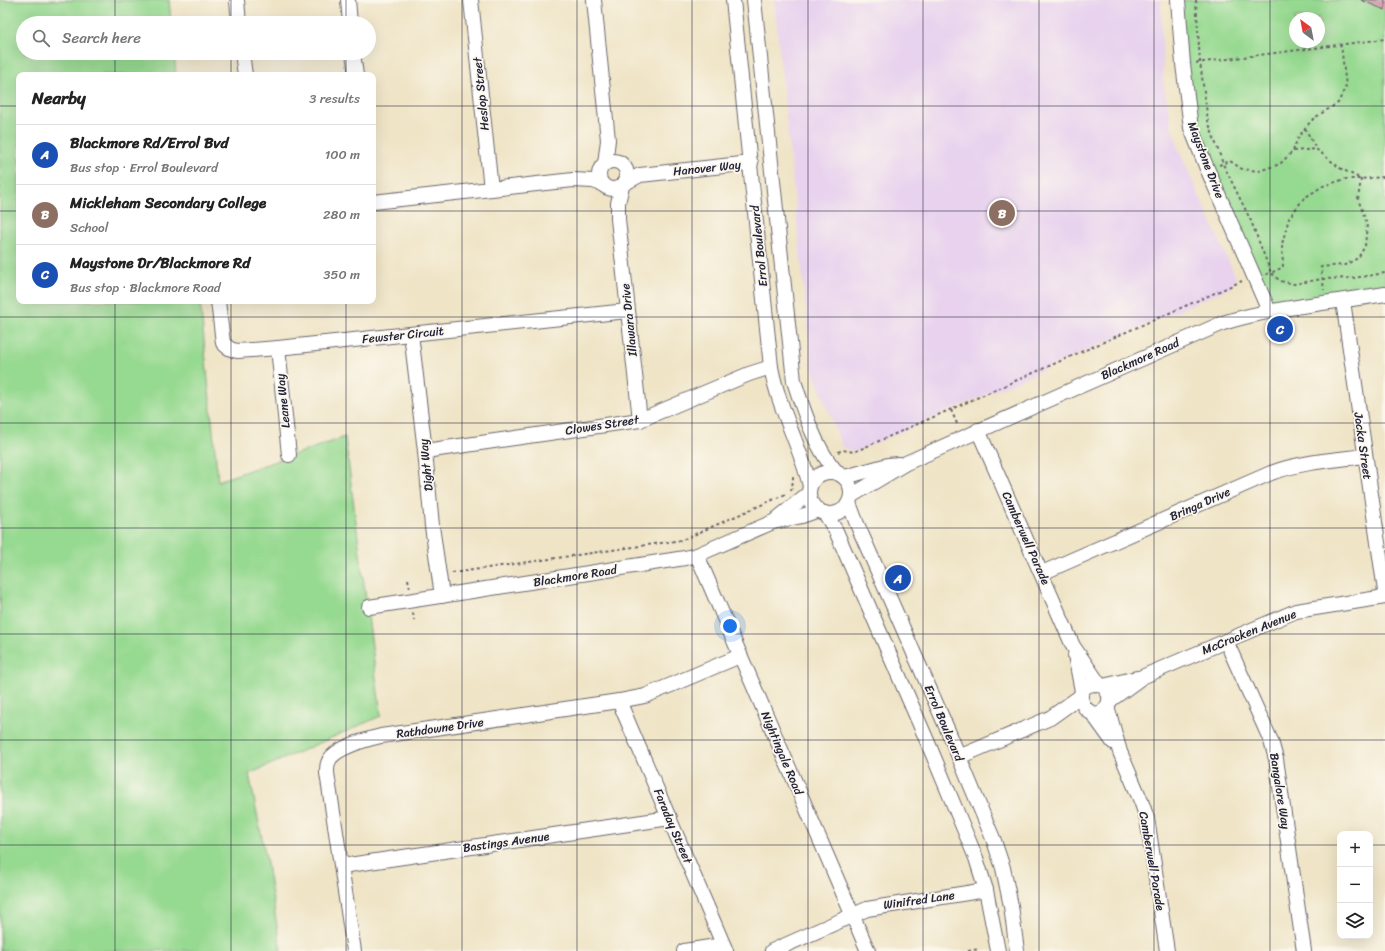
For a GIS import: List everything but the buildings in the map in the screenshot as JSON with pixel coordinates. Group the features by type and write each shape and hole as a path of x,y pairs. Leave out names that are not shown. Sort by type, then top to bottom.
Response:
{"street":[{"path":"236,0 238,16"},
{"path":"348,0 349,16"},
{"name":"Heslop Street","path":"471,0 491,188"},
{"path":"574,180 588,181 614,190 624,185 627,174 612,165 608,140 594,0"},
{"name":"Errol Boulevard","path":"733,0 772,367 780,403 806,466 810,490"},
{"name":"Errol Boulevard","path":"754,0 770,139 794,381 806,417 830,465 842,475"},
{"name":"Maystone Drive","path":"1178,0 1182,64 1191,128 1269,312"},
{"path":"243,60 245,72"},
{"path":"354,60 356,72"},
{"name":"Hanover Way","path":"624,185 640,175 751,163"},
{"path":"376,202 574,180 587,177 612,165"},
{"path":"604,186 599,176 612,165"},
{"name":"Hanover Way","path":"612,165 641,171 662,172"},
{"name":"Illawara Drive","path":"624,185 618,203 618,219 640,420"},
{"name":"Illawara Drive","path":"604,186 614,204 618,219"},
{"name":"Blackmore Road","path":"850,500 906,463 1223,323 1244,316 1385,294"},
{"name":"Jacka Street","path":"1343,301 1385,591"},
{"name":"Fewster Circuit","path":"218,304 223,343 232,350 238,351 628,311"},
{"name":"Dight Way","path":"411,334 432,526 442,596"},
{"name":"Leane Way","path":"278,348 289,455"},
{"name":"Clowes Street","path":"425,451 640,420 749,374 772,367"},
{"name":"Camberwell Parade","path":"978,430 1073,646 1101,685"},
{"name":"Bringa Drive","path":"1042,573 1271,473 1300,464 1365,456"},
{"name":"Blackmore Road","path":"842,475 888,465 906,463"},
{"path":"831,471 842,475 849,482 851,489 850,500 845,508 838,512 832,514 822,512 810,500 810,490 813,480 818,475 831,471"},
{"name":"Blackmore Road","path":"773,522 810,490"},
{"name":"Errol Boulevard","path":"850,500 862,535 994,841 1003,868 1011,906 1017,951"},
{"name":"Errol Boulevard","path":"822,512 836,531 925,735 976,858 986,890 998,951"},
{"name":"Blackmore Road","path":"370,606 685,558 697,555 773,522 822,512"},
{"name":"Nightingale Road","path":"697,555 868,951"},
{"name":"McCracken Avenue","path":"1101,685 1142,677 1296,611 1385,597"},
{"name":"Bangalore Way","path":"1226,641 1271,742 1276,759 1304,951"},
{"name":"Camberwell Parade","path":"1073,646 1081,693"},
{"name":"Rathdowne Drive","path":"354,951 327,772 327,763 331,757 340,750 364,740 381,736 644,696 740,656"},
{"name":"McCracken Avenue","path":"1108,703 1142,677"},
{"path":"959,757 1050,718 1102,711 1108,703 1109,694 1101,685 1089,685 1050,718"},
{"path":"1081,693 1082,704 1090,712"},
{"name":"Faraday Street","path":"619,701 725,948"},
{"name":"Camberwell Parade","path":"1108,703 1120,752 1147,818 1167,951"},
{"name":"Camberwell Parade","path":"1090,712 1120,752"},
{"name":"Bastings Avenue","path":"342,866 670,818"},
{"name":"Winifred Lane","path":"772,951 852,915 877,906 986,890"},
{"path":"684,951 725,948"}],"path":[{"path":"1196,0 1200,62 1208,121 1223,164 1251,221 1271,273 1280,281 1294,284 1322,279 1354,278 1385,273"},
{"path":"1182,64 1385,39"},
{"path":"1206,166 1223,164 1230,161 1242,169 1259,171 1280,164 1293,151 1297,140 1314,118 1338,102 1346,86 1341,45"},
{"path":"1305,128 1316,149 1340,168 1361,179"},
{"path":"1293,151 1316,149"},
{"path":"826,457 843,450 854,452 1254,276 1271,273 1283,267 1282,244 1289,218 1304,198 1323,186 1345,179 1385,177"},
{"path":"1326,303 1321,267 1345,265 1358,258 1365,246 1367,224 1358,199 1361,179"},
{"path":"951,410 963,437"},
{"path":"439,574 682,540 791,492 793,473 806,466"},
{"path":"968,951 979,949"}],"shaded area":[{"path":"774,0 1161,0 1163,81 1172,127 1178,148 1236,278 1232,287 855,452 842,447 812,367"}],"green space":[{"path":"0,0 169,0 170,16 16,16 16,60 175,60 176,72 16,72 16,304 200,304 218,481 345,437 381,716 249,774 266,858 281,951 0,951"},
{"path":"1178,0 1385,0 1385,294 1269,311 1191,128"}],"place":[{"name":"Mickleham Secondary College","path":"1002,213"},
{"name":"Maystone Dr/Blackmore Rd","path":"1280,329"},
{"name":"Blackmore Rd/Errol Bvd","path":"898,578"}]}
